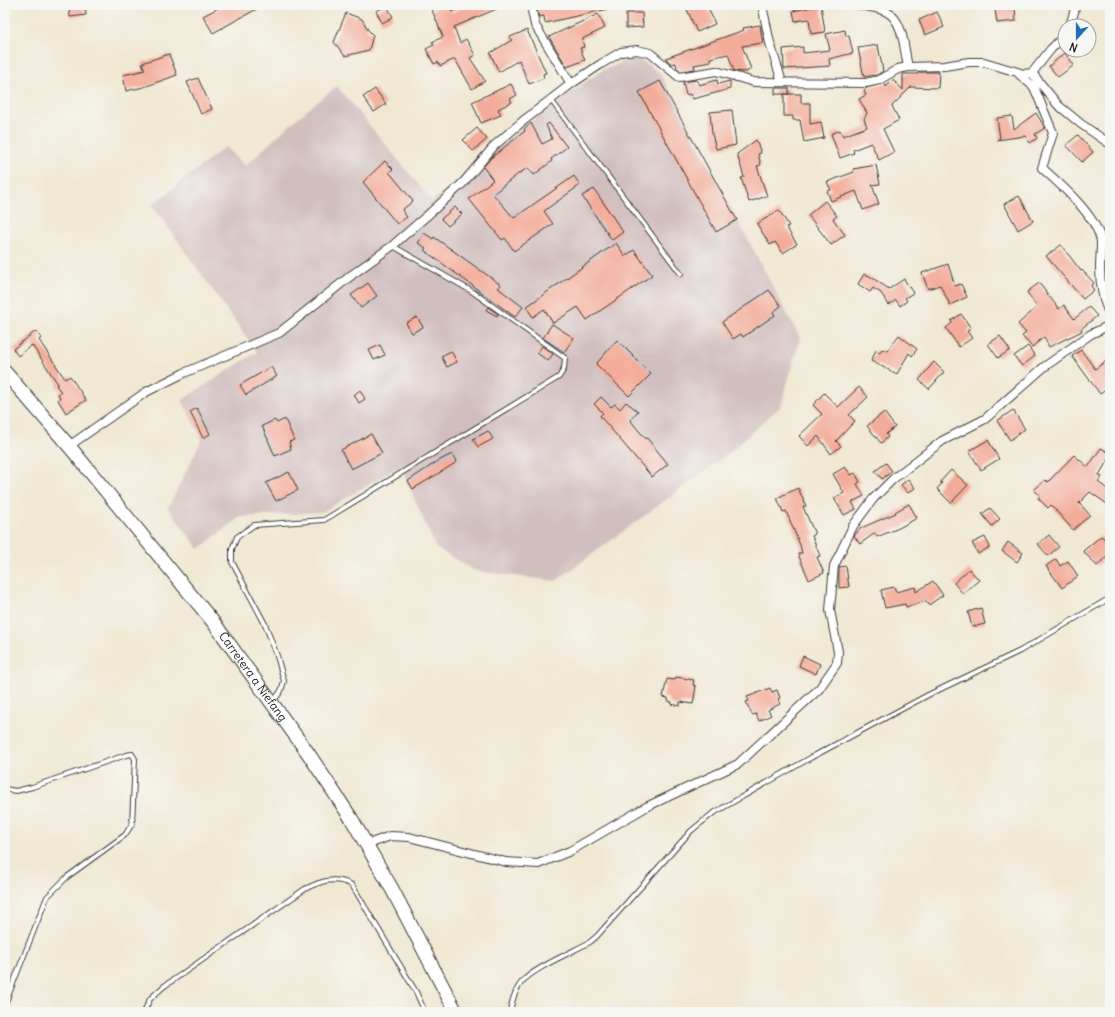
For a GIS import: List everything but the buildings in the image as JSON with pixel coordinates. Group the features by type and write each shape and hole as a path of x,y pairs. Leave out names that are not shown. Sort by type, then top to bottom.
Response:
{"main road":[{"name":"Carretera a Niefang","path":"5,372 69,446 214,623 272,703 351,818 392,889 456,1012"}],"street":[{"path":"762,5 770,43 782,82"},
{"path":"860,5 887,12 895,18 900,28 908,67"},
{"path":"1072,18 1076,5"},
{"path":"531,6 535,25 571,84"},
{"path":"1032,74 1057,43"},
{"path":"69,446 146,392 184,373 279,333 353,274 392,246 463,183 495,145 571,84 621,52 637,50 650,53 679,76 716,71 746,81 866,83 880,80 898,69 908,67 984,62 1024,74 1032,74"},
{"path":"1017,72 1034,87 1053,133 1042,168 1066,190 1084,210 1097,231 1101,241 1100,278 1110,314"},
{"path":"1032,74 1058,105 1081,124 1110,144"},
{"path":"366,845 390,836 409,837 506,862 538,864 570,851 646,807 738,764 819,689 837,663 838,652 830,610 834,566 853,526 873,499 893,479 942,440 985,419 1044,367 1091,334 1110,325"}],"lane":[{"path":"551,100 680,274"},
{"path":"272,703 281,691 284,681 277,656 265,624 232,562 232,549 237,537 254,525 324,520 559,377 564,369 565,358 473,292 392,246"},
{"path":"510,1012 513,997 521,983 536,971 590,942 597,936 691,830 712,814 921,698 1020,651 1110,598"},
{"path":"5,789 16,791 32,787 126,755 132,754 135,759 132,824 125,835 67,877 47,897 5,1004"},
{"path":"144,1012 150,999 163,987 305,889 329,880 341,881 352,885 416,992 425,1012"}],"shaded area":[{"path":"636,57 660,73 800,338 781,406 729,453 556,581 475,571 436,548 400,466 322,512 240,517 199,549 168,508 202,439 182,400 257,352 152,205 225,147 245,166 296,119 337,86 432,201 541,113 603,70"}]}
